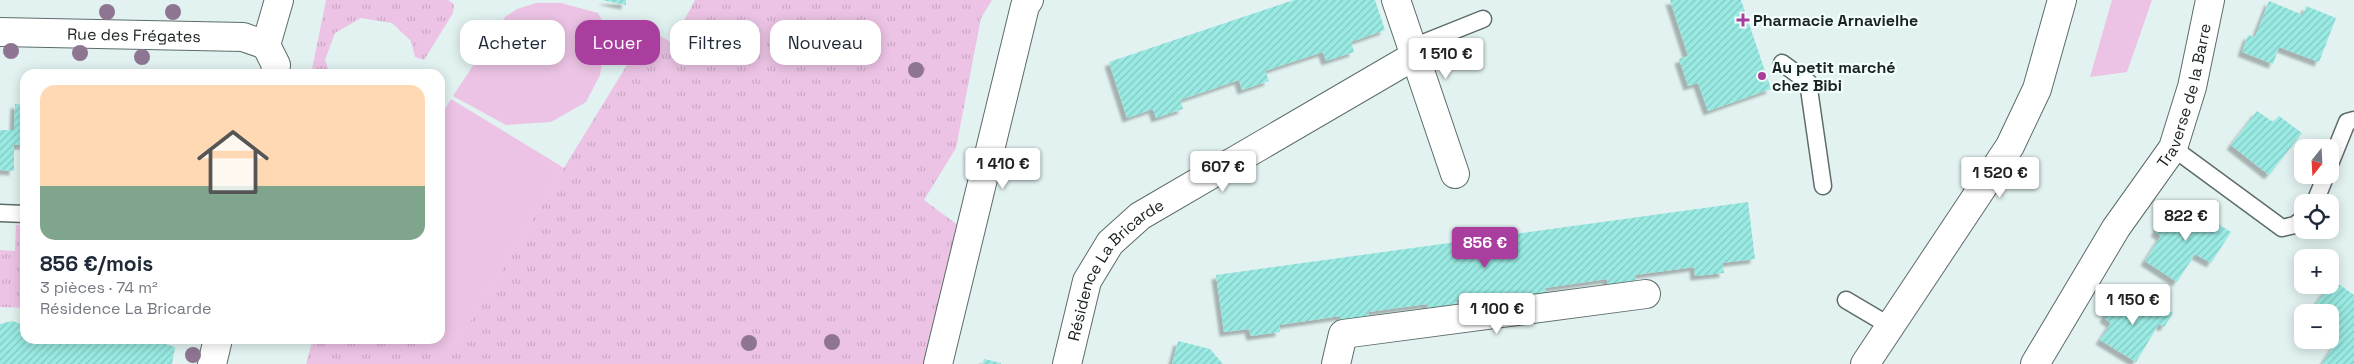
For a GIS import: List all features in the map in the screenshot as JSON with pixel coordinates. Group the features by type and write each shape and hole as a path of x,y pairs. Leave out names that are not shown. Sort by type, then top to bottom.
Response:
{"street":[{"path":"276,69 276,65 266,46 279,0"},
{"path":"938,364 1025,6 1029,0"},
{"path":"1396,0 1455,174"},
{"path":"1865,364 2010,146 2037,89 2062,0"},
{"name":"Traverse de la Barre","path":"2034,364 2116,228 2173,148 2192,87 2210,0"},
{"name":"Rue des Frégates","path":"0,32 244,37 266,46"},
{"name":"Résidence La Bricarde","path":"1067,364 1087,281 1110,243 1140,216 1414,51"},
{"path":"1336,364 1343,334 1646,294"},
{"path":"212,364 217,344"}],"lane":[{"path":"1414,51 1483,19"},
{"path":"1782,63 1808,82 1823,186"},
{"path":"2339,142 2347,122 2354,120"},
{"path":"2173,148 2282,228 2294,225"},
{"path":"0,213 20,214"},
{"path":"1846,300 1890,326"}],"green space":[{"path":"326,0 448,0 454,4 453,13 424,60 415,57 411,41 392,23 361,18 335,33 325,60 328,69 312,69"},
{"path":"695,0 992,0 981,18 956,148 924,200 959,226 925,364 306,364 312,344 422,344 447,359 627,65 660,65 660,36 670,42 670,65 760,65 760,20 684,20"},
{"path":"2112,0 2152,0 2127,72 2090,77"},
{"path":"536,3 561,3 598,13 602,20 575,20 575,65 602,65 600,75 586,102 551,122 506,125 453,96 473,65 565,65 565,20 503,20 517,9"},
{"path":"451,99 564,168 447,360 421,344 445,344 445,109"},
{"path":"16,225 20,225 20,308 0,307 0,250 15,251"}],"building":[{"path":"602,0 626,0 626,5"},
{"path":"1294,0 1375,0 1385,30 1351,42 1354,52 1326,61 1323,52 1265,71 1269,81 1242,90 1239,80 1180,100 1183,109 1156,118 1153,109 1127,118 1109,62"},
{"path":"1670,0 1741,0 1771,89 1708,111 1698,83 1688,86 1679,59 1688,56"},
{"path":"2269,1 2303,15 2306,6 2336,18 2319,62 2279,47 2273,64 2242,52 2248,35 2255,37"},
{"path":"15,104 20,104 20,145 14,145 14,171 0,170 0,130 14,130"},
{"path":"2257,111 2273,122 2279,116 2302,133 2297,139 2294,139 2294,143 2269,175 2231,145"},
{"path":"1748,202 1755,259 1722,263 1724,273 1695,276 1694,267 1635,275 1637,284 1608,288 1607,279 1545,288 1546,297 1518,301 1516,292 1456,300 1458,309 1428,314 1427,304 1368,312 1369,322 1342,326 1340,316 1279,325 1280,332 1251,336 1249,329 1224,332 1216,275"},
{"path":"2186,204 2231,232 2211,263 2195,254 2177,282 2145,261 2161,236 2155,232 2163,219 2172,225"},
{"path":"2339,284 2354,295 2354,364 2322,364 2332,349 2339,349 2339,304 2316,304 2323,294 2339,294"},
{"path":"2117,297 2139,310 2146,297 2173,313 2164,327 2159,324 2136,362 2100,340 2111,323 2104,318"},
{"path":"12,321 20,323 20,344 166,344 175,347 172,364 0,364 0,324"},
{"path":"1178,341 1210,349 1223,364 1172,364"},
{"path":"984,359 1001,363 1001,364 983,364"}],"place":[{"name":"Pharmacie Arnavielhe","path":"1743,20"},
{"name":"Au petit marché chez Bibi","path":"1762,76"}]}
